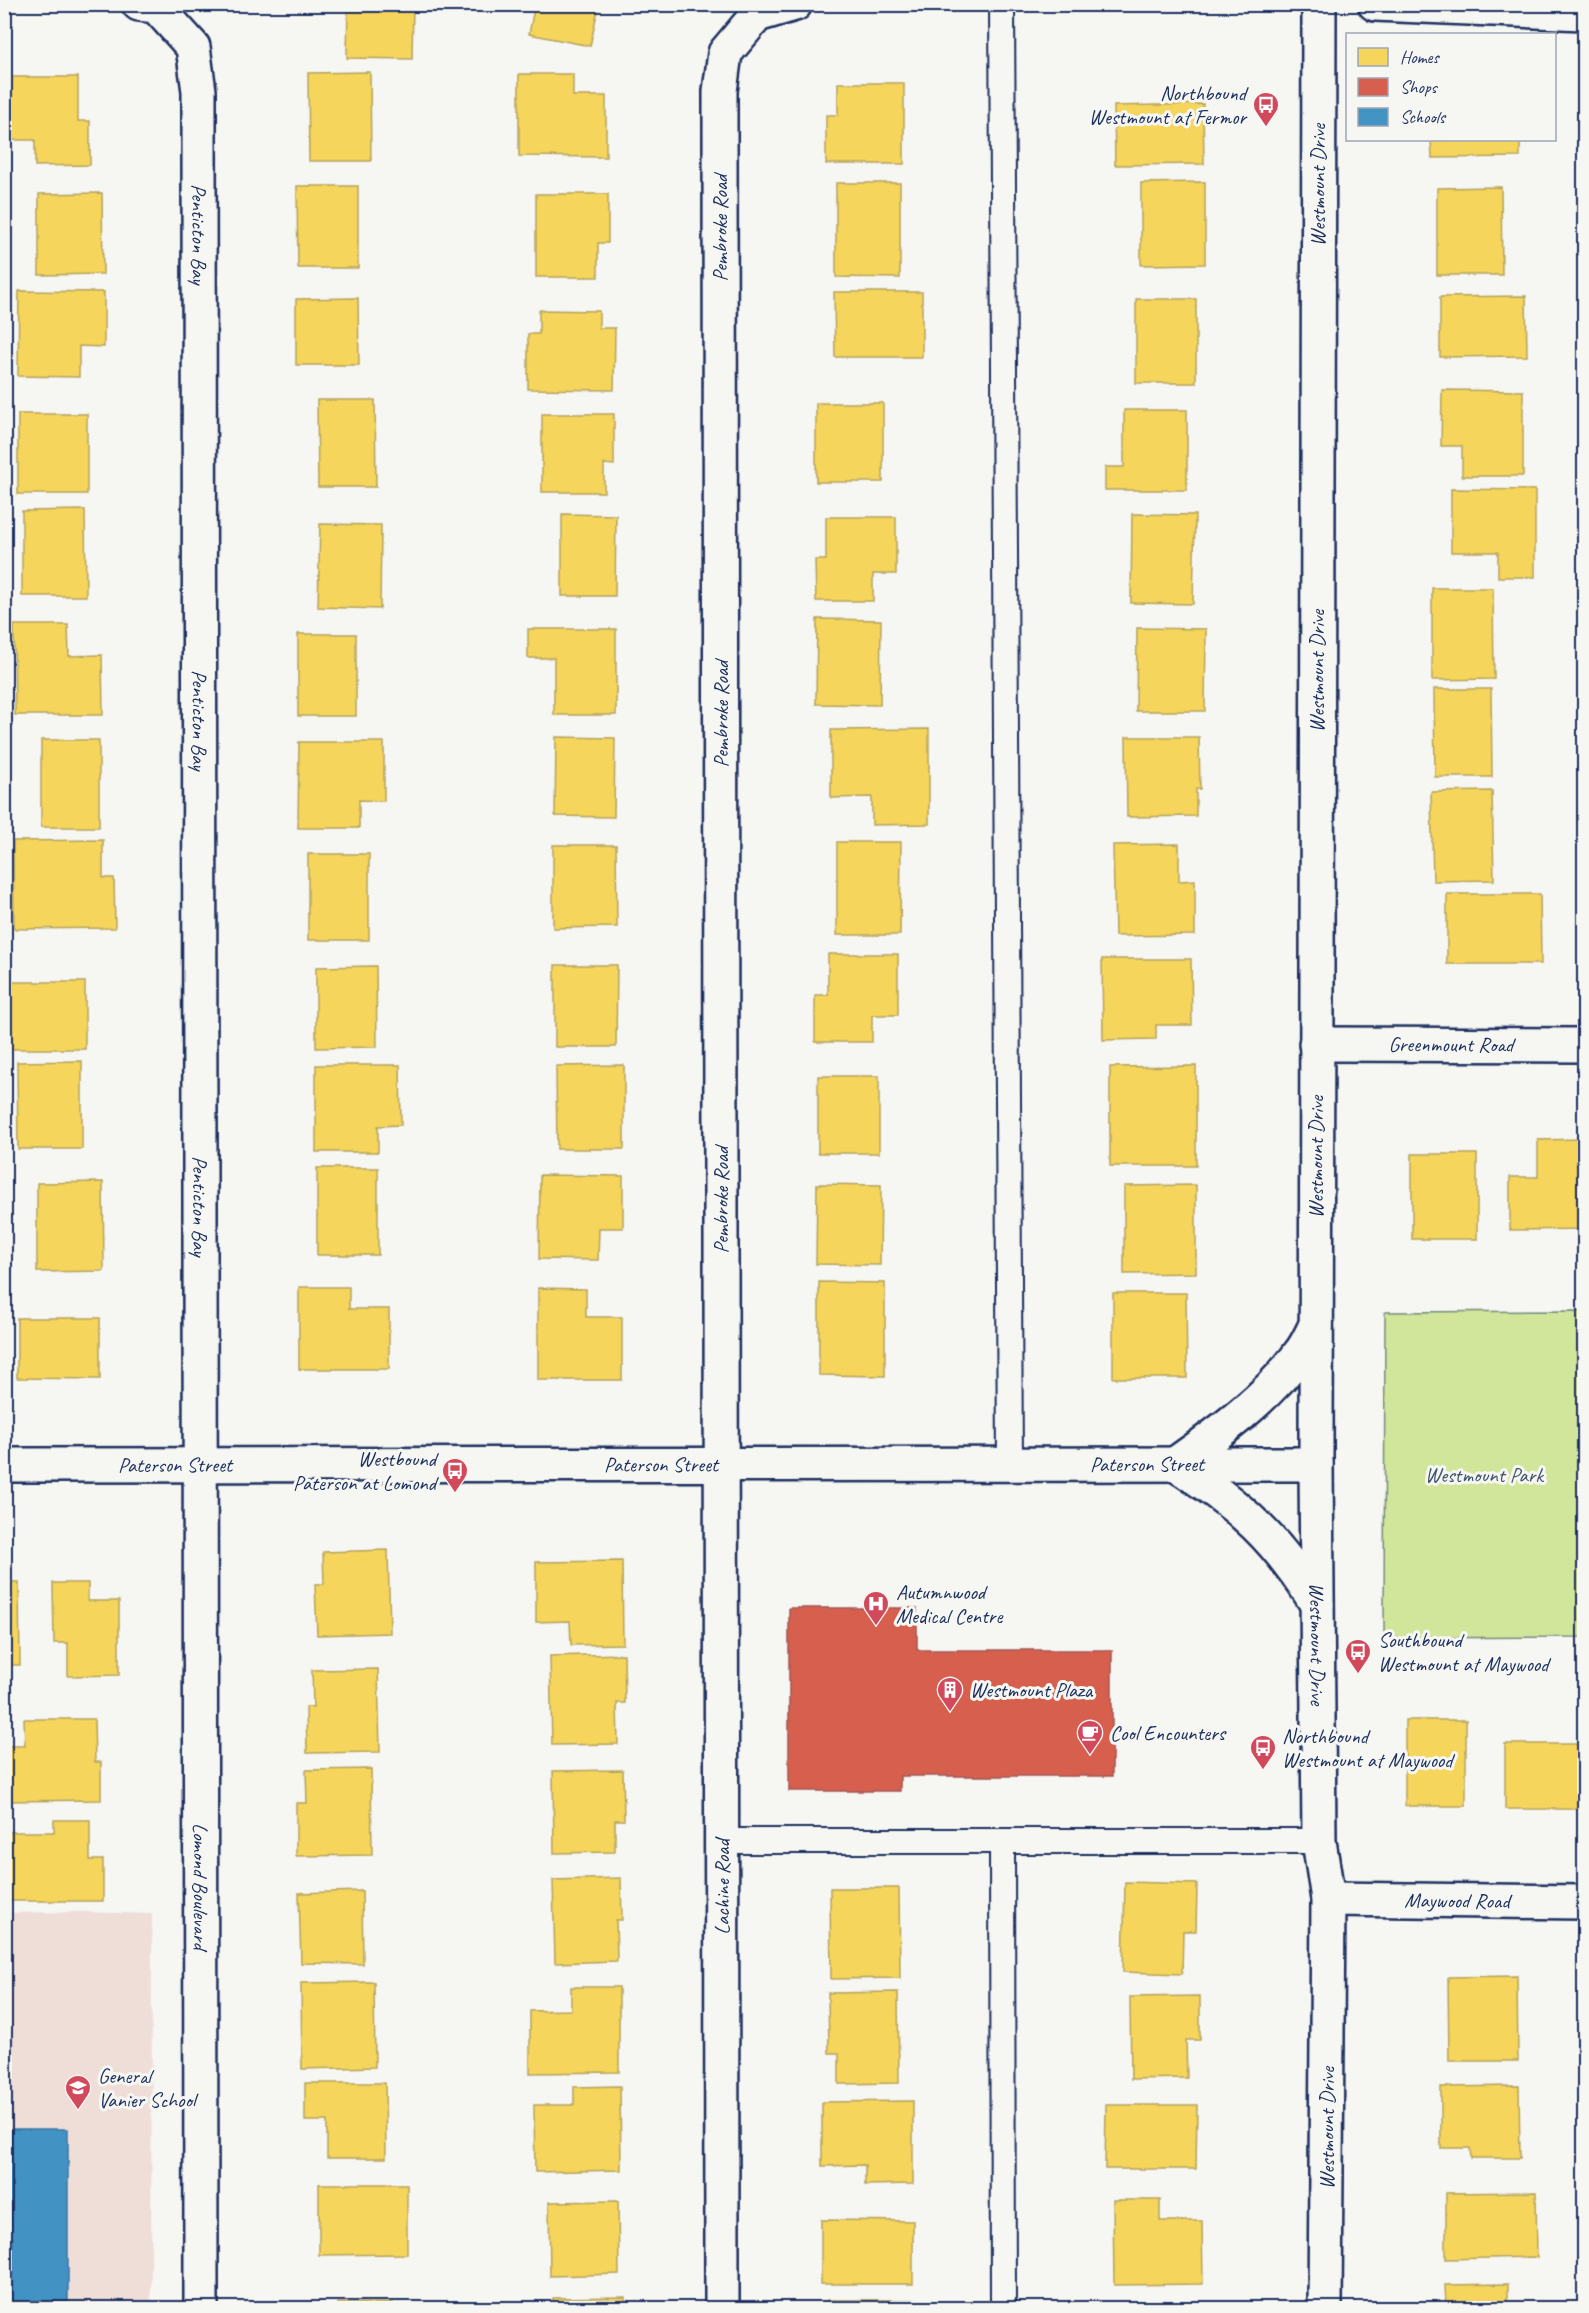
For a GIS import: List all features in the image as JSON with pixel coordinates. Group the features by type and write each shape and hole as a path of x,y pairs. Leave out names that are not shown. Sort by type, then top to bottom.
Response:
{"street":[{"name":"Penticton Bay","path":"140,4 156,6 193,47 199,91 200,1466"},
{"name":"Pembroke Road","path":"722,1465 720,91 725,52 757,15 795,4"},
{"name":"Westmount Drive","path":"1319,4 1316,1464 1319,1841 1328,1899 1325,2308"},
{"path":"1375,4 1584,13"},
{"name":"Greenmount Road","path":"1316,1044 1584,1045"},
{"path":"1316,1325 1300,1353 1261,1395 1241,1414 1175,1464 1214,1489 1271,1539 1299,1575 1317,1604"},
{"name":"Paterson Street","path":"4,1465 1316,1464"},
{"name":"Lachine Road","path":"722,1465 722,2308"},
{"name":"Lomond Boulevard","path":"200,1466 201,2308"},
{"name":"Maywood Road","path":"1328,1899 1584,1902"}],"lane":[{"path":"1002,4 1010,1464"},
{"path":"721,1841 1319,1841"},
{"path":"1002,1841 1004,2308"}],"shaded area":[{"name":"General Vanier School","path":"4,1913 152,1914 151,2308 5,2308"}],"green space":[{"name":"Westmount Park","path":"1584,1311 1584,1637 1384,1638 1385,1312"}],"building: Homes":[{"path":"348,4 413,4 412,59 347,58"},
{"path":"535,4 599,4 590,46 529,34"},
{"path":"370,72 371,161 309,161 308,73"},
{"path":"519,74 573,74 573,96 606,96 606,157 519,156"},
{"path":"7,77 78,77 78,121 90,121 90,165 35,166 35,140 7,140"},
{"path":"838,83 904,83 904,164 826,164 826,115 838,115"},
{"path":"1203,104 1204,164 1115,165 1114,106"},
{"path":"1431,141 1520,141 1520,157 1432,158"},
{"path":"1205,182 1205,264 1141,265 1141,183"},
{"path":"836,183 900,183 900,278 836,277"},
{"path":"297,186 358,186 358,268 298,268"},
{"path":"1501,187 1502,275 1437,275 1437,188"},
{"path":"102,193 103,274 39,275 39,194"},
{"path":"536,194 608,194 608,243 598,243 598,277 536,277"},
{"path":"19,291 104,292 104,347 79,346 79,377 18,376"},
{"path":"834,292 922,292 922,357 835,357"},
{"path":"1526,296 1527,356 1440,357 1440,297"},
{"path":"358,298 359,365 296,365 296,299"},
{"path":"1136,299 1196,299 1196,383 1136,383"},
{"path":"539,310 599,311 599,328 615,328 614,390 528,389 528,334 539,334"},
{"path":"1442,390 1523,391 1523,476 1462,476 1462,446 1441,446"},
{"path":"317,400 375,400 376,487 318,487"},
{"path":"816,403 883,403 883,482 816,482"},
{"path":"1124,410 1187,410 1187,490 1105,490 1105,467 1124,467"},
{"path":"18,414 87,414 87,494 18,494"},
{"path":"542,414 614,414 614,465 604,464 604,492 542,492"},
{"path":"1451,489 1535,490 1535,577 1498,577 1498,552 1451,552"},
{"path":"85,510 86,596 22,596 22,511"},
{"path":"562,514 616,515 615,596 562,596"},
{"path":"1132,514 1195,515 1193,604 1131,603"},
{"path":"826,517 896,517 896,574 873,574 873,601 816,601 815,560 826,560"},
{"path":"320,524 381,525 380,609 318,607"},
{"path":"1432,588 1493,588 1494,679 1432,680"},
{"path":"817,619 881,620 880,705 816,704"},
{"path":"14,625 68,625 69,656 102,655 103,715 15,715"},
{"path":"1137,628 1206,629 1205,711 1136,711"},
{"path":"528,629 616,629 616,715 554,715 554,658 528,658"},
{"path":"298,634 356,634 356,716 298,716"},
{"path":"1434,689 1491,689 1492,777 1435,777"},
{"path":"929,729 929,824 872,825 872,797 831,798 831,730"},
{"path":"556,737 615,738 614,817 555,816"},
{"path":"1126,737 1199,737 1200,789 1196,789 1196,816 1127,817"},
{"path":"41,740 99,740 99,827 41,827"},
{"path":"299,742 384,742 384,801 359,800 359,828 298,828"},
{"path":"1492,791 1494,880 1433,881 1431,792"},
{"path":"103,840 103,878 114,878 115,928 14,929 13,841"},
{"path":"837,842 901,842 900,935 837,935"},
{"path":"1179,844 1179,881 1195,880 1195,935 1115,936 1113,845"},
{"path":"553,845 616,845 617,927 553,928"},
{"path":"308,854 369,854 369,940 308,940"},
{"path":"1447,894 1540,894 1541,964 1447,964"},
{"path":"828,954 898,954 898,1015 872,1015 872,1042 815,1042 815,995 828,995"},
{"path":"1102,959 1191,959 1192,1025 1156,1025 1156,1039 1103,1040"},
{"path":"555,965 617,965 616,1047 555,1047"},
{"path":"376,966 377,1047 316,1048 316,967"},
{"path":"4,982 85,982 85,1049 4,1049"},
{"path":"82,1061 82,1149 18,1149 17,1062"},
{"path":"316,1065 400,1065 401,1125 378,1126 378,1152 316,1152"},
{"path":"624,1065 624,1149 557,1149 556,1066"},
{"path":"1196,1066 1196,1166 1110,1166 1110,1067"},
{"path":"818,1076 879,1076 879,1153 818,1153"},
{"path":"1584,1139 1584,1229 1510,1230 1510,1177 1538,1177 1538,1140"},
{"path":"1412,1154 1477,1154 1477,1239 1412,1239"},
{"path":"317,1168 378,1168 378,1255 317,1255"},
{"path":"540,1175 623,1176 623,1228 599,1228 598,1260 539,1259"},
{"path":"103,1182 104,1271 37,1272 37,1183"},
{"path":"817,1184 881,1185 880,1265 816,1264"},
{"path":"1196,1185 1196,1273 1124,1274 1124,1186"},
{"path":"819,1282 885,1283 885,1376 819,1375"},
{"path":"299,1287 349,1287 349,1309 389,1309 389,1369 299,1369"},
{"path":"538,1288 586,1289 586,1317 622,1317 622,1380 538,1380"},
{"path":"1113,1293 1186,1293 1187,1378 1113,1378"},
{"path":"17,1318 100,1318 100,1379 17,1378"},
{"path":"388,1550 390,1633 317,1635 315,1584 324,1584 323,1552"},
{"path":"622,1561 623,1644 571,1645 570,1621 536,1622 536,1562"},
{"path":"4,1582 19,1582 20,1665 4,1665"},
{"path":"53,1583 88,1583 88,1601 119,1601 119,1675 68,1676 68,1643 54,1643"},
{"path":"624,1654 625,1703 617,1703 618,1744 552,1745 550,1656"},
{"path":"378,1669 380,1752 307,1753 306,1707 313,1707 312,1670"},
{"path":"24,1719 94,1719 95,1762 101,1762 101,1800 4,1801 4,1746 25,1746"},
{"path":"1405,1720 1466,1720 1466,1806 1405,1806"},
{"path":"1505,1744 1584,1744 1584,1809 1505,1809"},
{"path":"371,1769 372,1855 296,1856 296,1803 307,1803 306,1770"},
{"path":"623,1770 624,1820 615,1820 615,1852 554,1853 553,1771"},
{"path":"54,1820 90,1820 90,1860 103,1860 103,1901 4,1901 4,1832 54,1832"},
{"path":"621,1878 622,1920 616,1920 617,1961 555,1963 553,1880"},
{"path":"1125,1882 1197,1884 1196,1931 1183,1931 1182,1974 1123,1972"},
{"path":"830,1888 899,1888 900,1978 831,1979"},
{"path":"362,1891 363,1964 301,1963 299,1893"},
{"path":"1517,1976 1518,2061 1449,2061 1448,1977"},
{"path":"374,1982 375,2067 302,2069 301,1983"},
{"path":"571,1987 619,1987 619,2072 530,2073 530,2011 571,2010"},
{"path":"898,1992 899,2083 839,2084 839,2053 829,2053 828,1993"},
{"path":"1200,1996 1200,2040 1186,2040 1187,2078 1131,2079 1130,1997"},
{"path":"305,2083 385,2083 386,2158 327,2158 327,2121 305,2121"},
{"path":"620,2086 621,2170 535,2172 534,2105 574,2105 574,2087"},
{"path":"1519,2086 1520,2158 1471,2158 1470,2148 1441,2148 1441,2087"},
{"path":"913,2101 913,2184 865,2185 865,2165 822,2166 822,2102"},
{"path":"1106,2105 1197,2105 1196,2169 1105,2169"},
{"path":"319,2184 407,2184 407,2254 319,2255"},
{"path":"1536,2192 1537,2257 1446,2259 1446,2193"},
{"path":"1113,2200 1160,2200 1160,2221 1202,2221 1203,2284 1114,2285"},
{"path":"618,2201 619,2274 550,2276 549,2202"},
{"path":"821,2220 913,2221 913,2284 821,2284"},
{"path":"1508,2284 1508,2308 1446,2308 1445,2285"},
{"path":"625,2297 625,2308 553,2308 553,2298"},
{"path":"827,2300 914,2300 914,2308 826,2308"},
{"path":"338,2303 393,2303 393,2308 338,2308"},
{"path":"1114,2303 1205,2303 1205,2308 1114,2308"}],"building: Shops":[{"name":"Westmount Plaza","path":"789,1608 917,1608 917,1650 1112,1650 1112,1776 900,1776 900,1791 789,1791"}],"building: Schools":[{"path":"4,2129 68,2129 68,2308 4,2308"}],"place":[{"name":"Northbound Westmount at Fermor","path":"1266,128"},
{"name":"Westbound Paterson at Lomond","path":"455,1494"},
{"name":"Autumnwood Medical Centre","path":"876,1627"},
{"name":"Southbound Westmount at Maywood","path":"1358,1675"},
{"name":"Westmount Plaza","path":"950,1713"},
{"name":"Cool Encounters","path":"1090,1756"},
{"name":"Northbound Westmount at Maywood","path":"1263,1771"},
{"name":"General Vanier School","path":"78,2111"}]}
